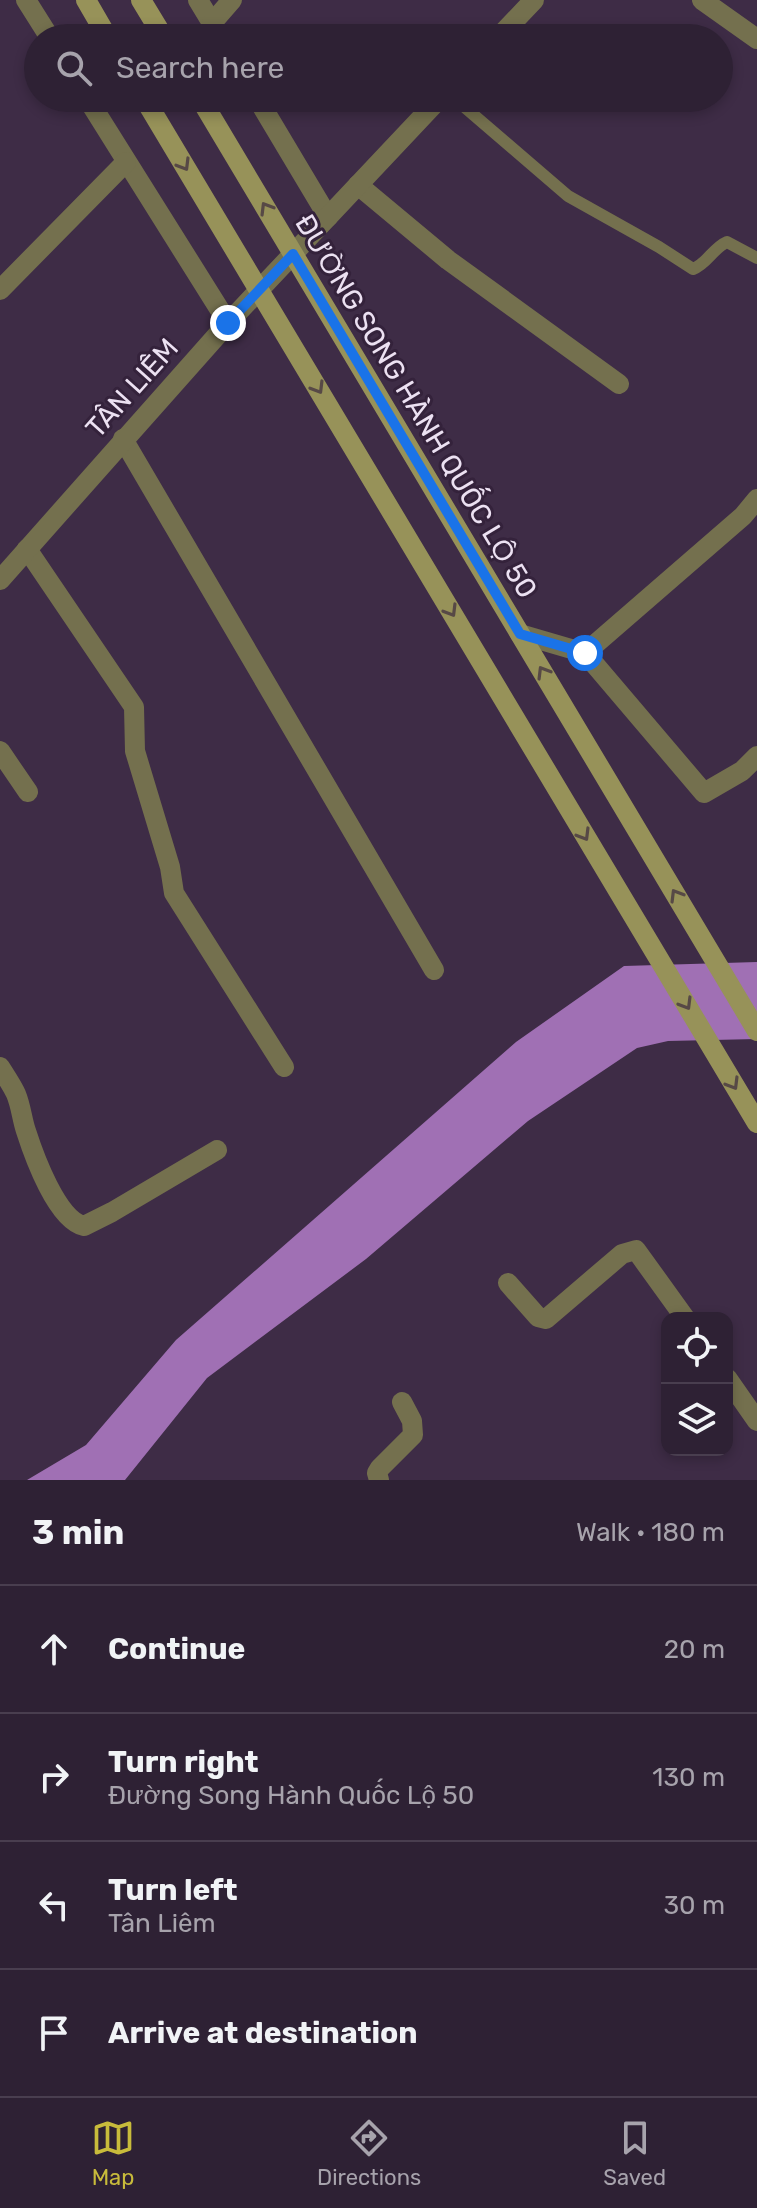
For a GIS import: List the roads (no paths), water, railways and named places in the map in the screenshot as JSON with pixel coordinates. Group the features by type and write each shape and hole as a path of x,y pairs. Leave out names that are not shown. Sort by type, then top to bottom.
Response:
{"main road":[{"path":"86,0 100,24"},
{"path":"141,0 156,24"},
{"path":"152,112 757,1123"},
{"name":"ĐƯỜNG SONG HÀNH QUỐC LỘ 50","path":"208,112 757,1031"}],"street":[{"path":"26,0 41,24"},
{"path":"198,0 212,24"},
{"path":"219,24 232,0"},
{"path":"511,24 534,0"},
{"path":"702,0 757,39"},
{"path":"96,112 228,323"},
{"path":"265,112 328,217"},
{"name":"TÂN LIÊM","path":"0,580 228,323 427,112"},
{"path":"1,287 126,162"},
{"path":"358,185 448,260 619,384"},
{"path":"123,439 434,970"},
{"path":"585,653 743,516 757,499"},
{"path":"27,549 134,707 135,751 170,867 174,893 284,1067"},
{"path":"520,634 585,653 704,793 742,771 757,756"},
{"path":"0,751 28,792"},
{"path":"0,1067 16,1093 25,1130 43,1174 62,1208 79,1225 112,1212 217,1150"},
{"path":"508,1283 538,1317 546,1319 622,1254 636,1250 681,1312"},
{"path":"731,1384 757,1421"},
{"path":"379,1480 377,1473 380,1468 413,1435 412,1421 402,1402"}],"lane":[{"path":"470,112 568,196 693,269 701,266 719,246 727,242 757,258"}]}
